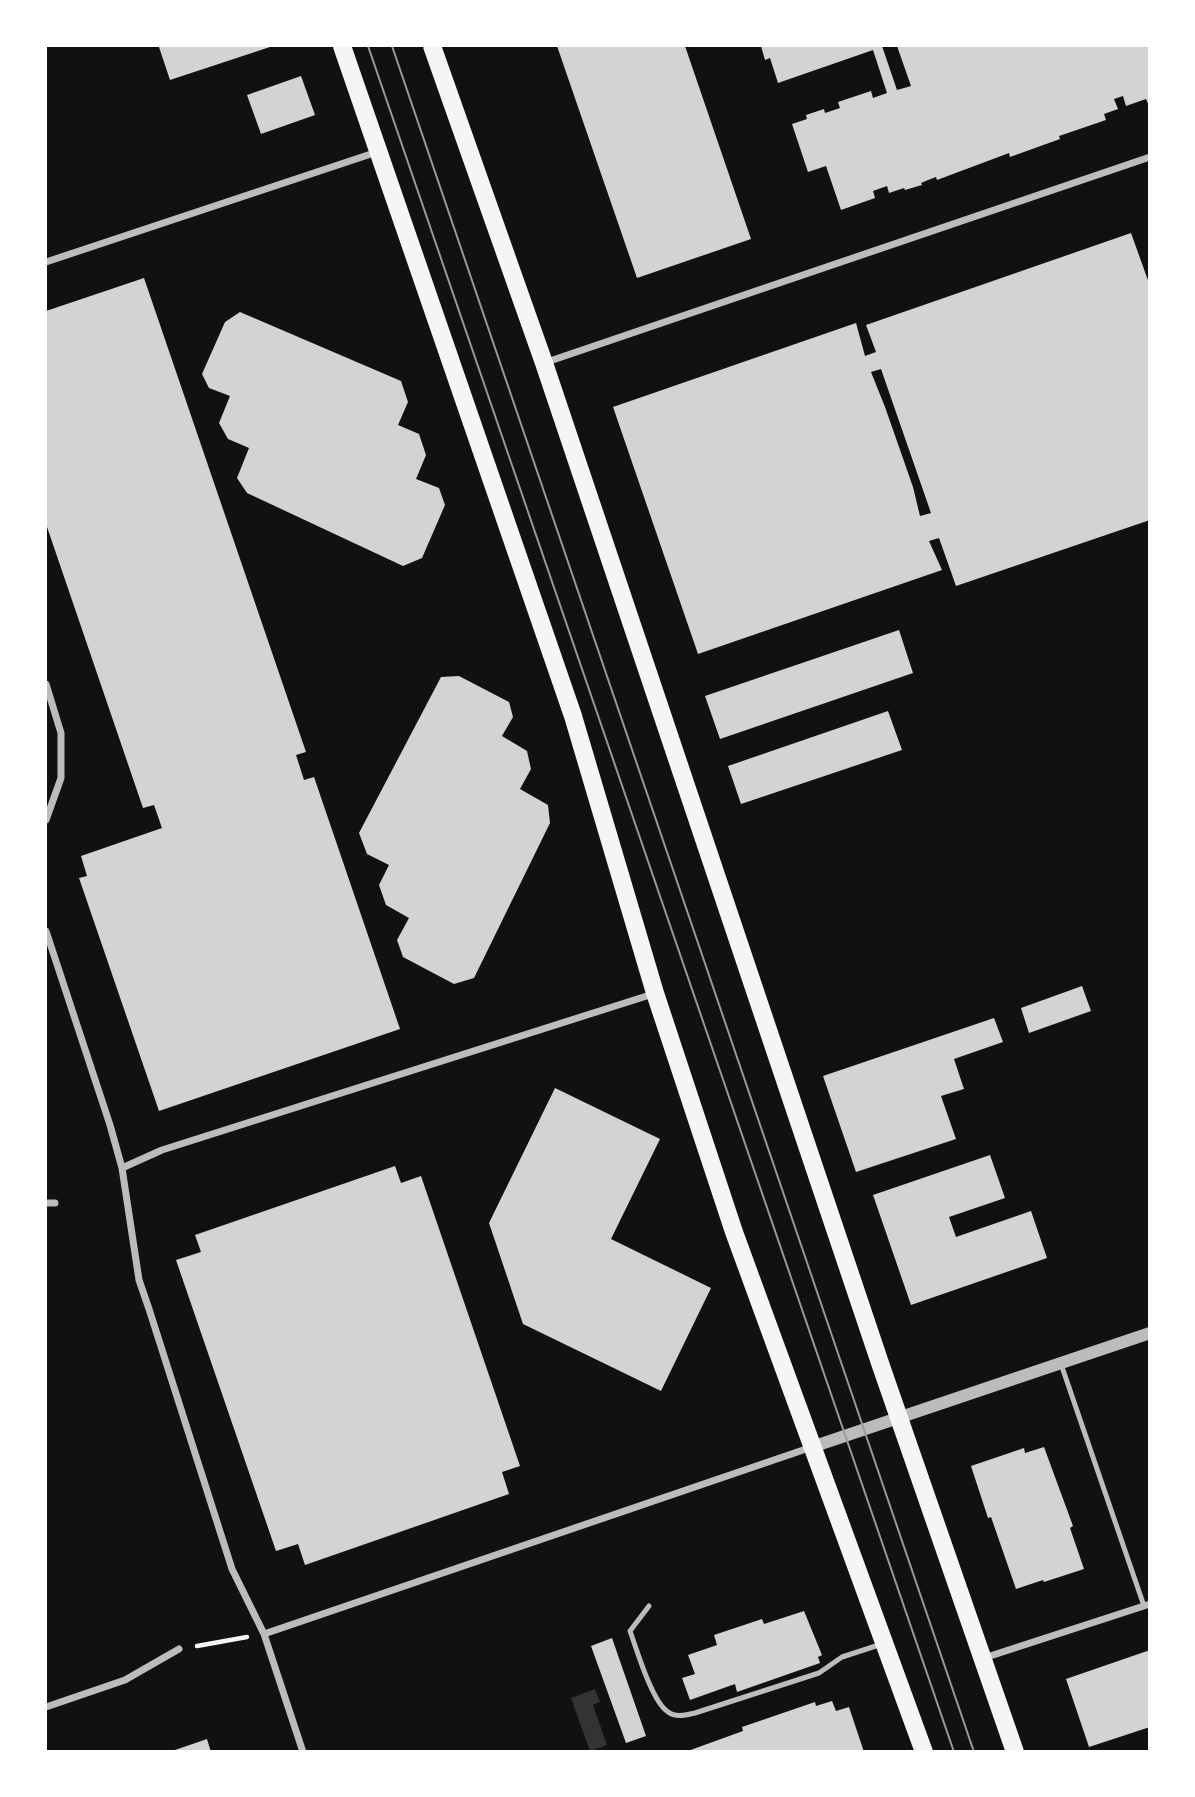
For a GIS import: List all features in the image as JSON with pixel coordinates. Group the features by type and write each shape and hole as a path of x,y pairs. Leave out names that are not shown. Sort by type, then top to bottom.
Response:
{"main road":[{"path":"342,46 573,716 655,993 734,1232 924,1752"},
{"path":"432,46 544,363 1015,1752"}],"street":[{"path":"46,261 378,152"},
{"path":"544,363 1150,157"},
{"path":"46,684 61,733 61,778 46,820"},
{"path":"46,931 122,1168 139,1280 232,1569 264,1634 303,1752"},
{"path":"122,1168 162,1150 655,993"},
{"path":"46,1203 55,1203"},
{"path":"264,1634 1150,1333"},
{"path":"984,1659 1147,1605"},
{"path":"46,1707 125,1680 178,1649"}],"lane":[{"path":"46,961 55,958"},
{"path":"1061,1363 1147,1605"},
{"path":"649,1606 630,1631 653,1691 666,1711 677,1716 695,1713 819,1673 842,1657 886,1643"}],"path":[{"path":"178,1649 264,1634"}],"shaded area":[{"path":"595,1689 600,1702 593,1705 607,1745 590,1751 571,1698"}],"building":[{"path":"273,46 170,80 159,47"},
{"path":"557,46 685,46 751,239 637,278"},
{"path":"761,46 882,46 897,90 911,86 897,46 1150,46 1150,108 1146,99 1126,106 1123,96 1114,99 1118,109 1104,114 1106,120 1059,136 1060,139 1010,157 1009,153 937,180 936,177 905,190 904,188 889,193 887,186 873,191 875,198 841,210 826,166 808,172 792,124 807,119 806,115 824,109 825,113 840,108 838,102 871,91 873,98 887,93 873,50 778,83 770,58 765,60"},
{"path":"301,76 315,115 261,134 247,95"},
{"path":"1131,233 1150,286 1150,520 956,586 939,538 929,541 942,570 698,654 613,407 856,323 865,356 876,352 866,325","holes":["881,369 931,513 920,516 913,487 871,372"]},
{"path":"144,278 306,752 296,755 304,780 314,777 400,1029 159,1111 79,878 87,876 81,856 162,828 154,805 143,808 46,524 46,311"},
{"path":"240,312 401,381 408,402 398,425 419,434 426,455 416,479 439,488 445,505 422,558 403,566 247,493 237,478 249,448 228,439 219,423 230,396 209,388 202,374 225,322"},
{"path":"899,630 913,673 720,739 705,696"},
{"path":"459,676 509,702 513,717 502,736 527,751 531,769 520,789 548,805 550,823 474,978 454,984 403,957 397,940 409,918 386,905 379,885 389,865 367,854 359,833 441,677"},
{"path":"888,711 902,750 741,804 728,766"},
{"path":"1082,986 1091,1011 1029,1033 1021,1008"},
{"path":"994,1018 1003,1042 954,1059 964,1089 941,1096 956,1139 856,1172 823,1076"},
{"path":"555,1088 660,1139 611,1239 711,1288 661,1391 523,1324 489,1223"},
{"path":"990,1155 1005,1198 949,1217 956,1237 1031,1211 1047,1258 911,1305 873,1195"},
{"path":"395,1166 401,1183 421,1176 520,1466 502,1472 509,1494 305,1565 298,1544 276,1551 176,1260 201,1252 195,1235"},
{"path":"1044,1447 1073,1526 1070,1528 1084,1569 1016,1589 971,1466 1024,1448 1025,1453"},
{"path":"804,1611 822,1655 818,1657 820,1663 737,1692 735,1684 690,1700 682,1678 695,1674 688,1655 717,1645 714,1635 762,1619 764,1624"},
{"path":"612,1638 646,1736 626,1743 591,1646"},
{"path":"1150,1650 1150,1727 1089,1747 1066,1679"},
{"path":"832,1701 836,1711 849,1707 864,1752 685,1752 743,1731 742,1727 815,1702 816,1706"},
{"path":"207,1739 211,1752 172,1752 172,1751"}],"tram line":[{"path":"368,46 954,1752"},
{"path":"392,46 974,1752"}]}
